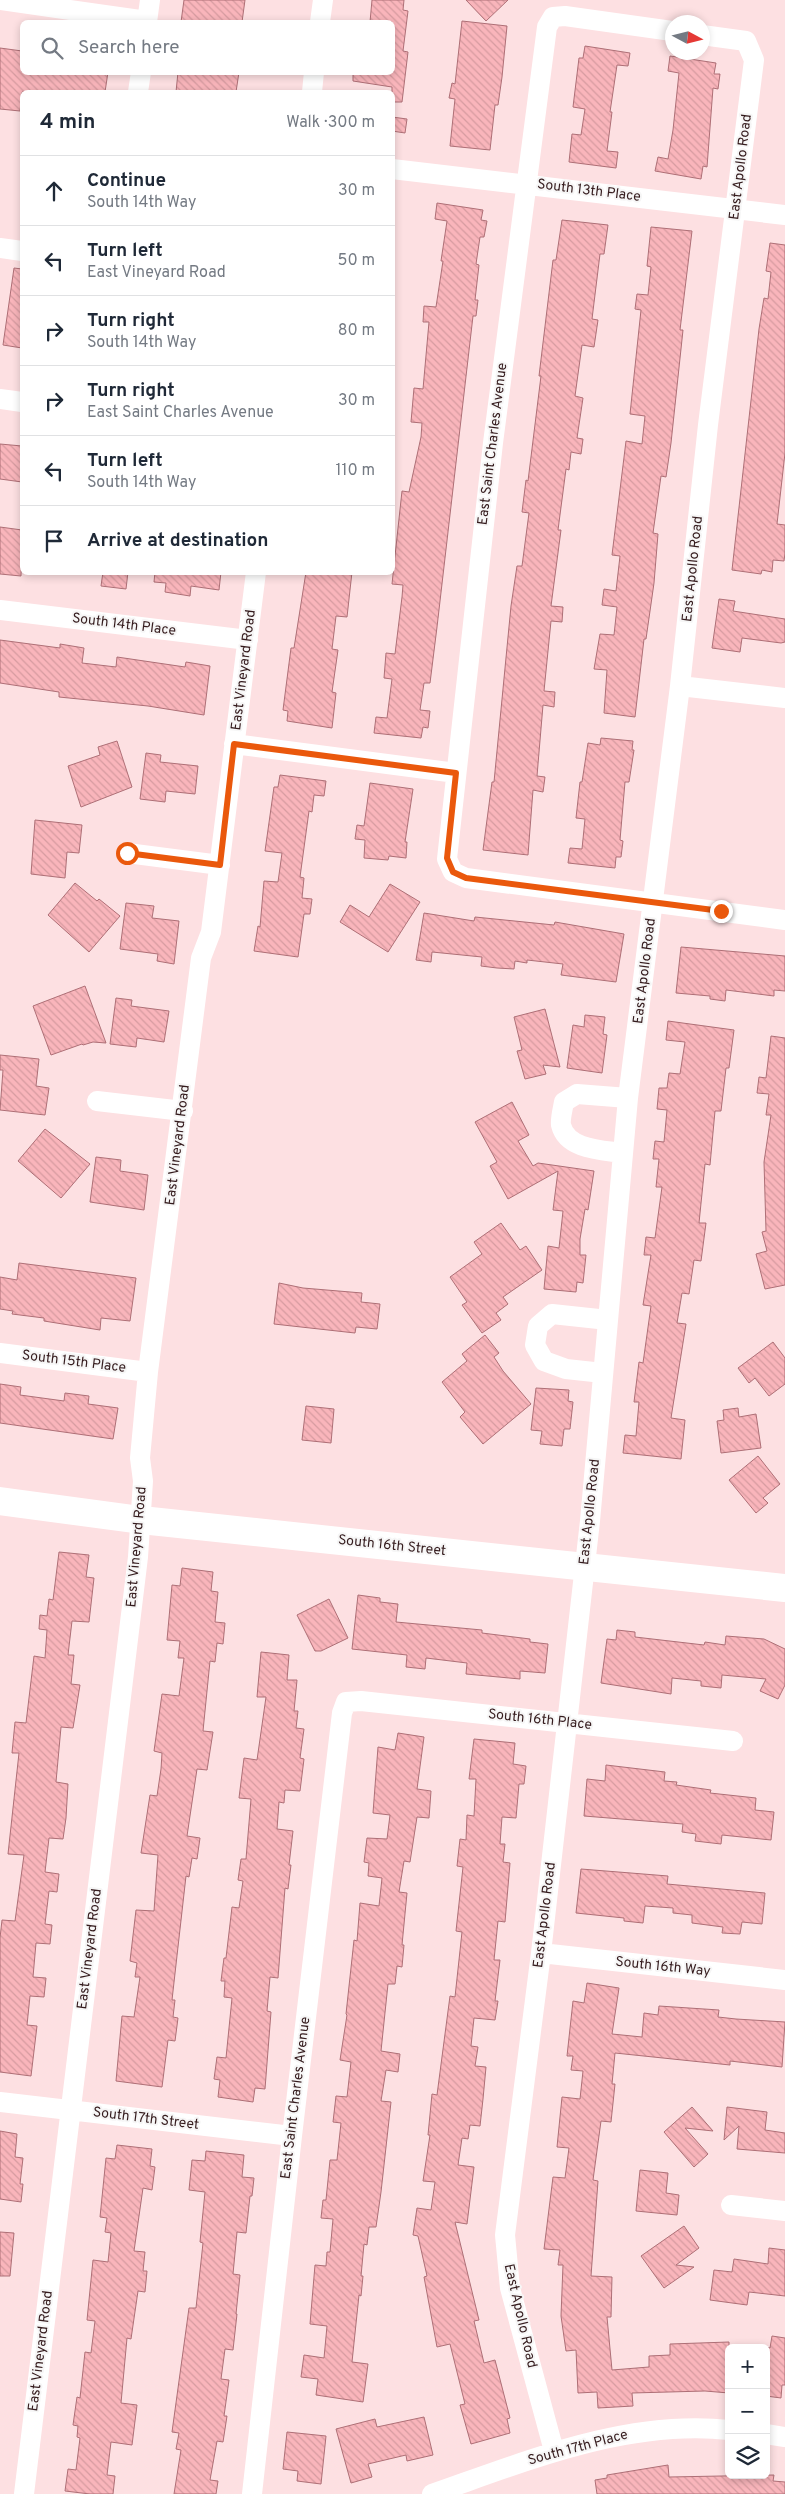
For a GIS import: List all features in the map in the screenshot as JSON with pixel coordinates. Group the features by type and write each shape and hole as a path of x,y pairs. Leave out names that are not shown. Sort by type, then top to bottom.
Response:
{"main road":[{"name":"South 16th Street","path":"0,1501 141,1520 785,1588"}],"street":[{"path":"0,0 134,20"},
{"path":"147,20 150,0"},
{"path":"320,20 323,0"},
{"name":"East Saint Charles Avenue","path":"654,903 466,878 453,872 447,858 494,433 547,28 553,17 565,16 665,30"},
{"name":"East Apollo Road","path":"554,2451 510,2288 505,2235 541,1953 585,1566 628,1098 654,903 708,425 754,60 746,41 710,36"},
{"path":"138,90 141,75"},
{"path":"312,90 314,75"},
{"name":"South 13th Place","path":"395,169 526,183 785,215"},
{"path":"0,248 20,251"},
{"path":"0,399 20,402"},
{"name":"East Vineyard Road","path":"24,2494 138,1557 143,1481 140,1458 148,1372 183,1111 201,958 211,932 256,575"},
{"name":"South 14th Place","path":"0,610 248,640"},
{"path":"680,686 785,698"},
{"path":"234,744 456,773"},
{"path":"127,853 220,865"},
{"path":"654,903 785,920"},
{"path":"622,1153 588,1148 570,1140 562,1125 564,1102 577,1094 628,1098"},
{"path":"97,1101 183,1111"},
{"path":"603,1373 566,1369 544,1361 535,1345 538,1326 552,1314 608,1320"},
{"name":"South 15th Place","path":"0,1353 148,1372"},
{"name":"South 16th Place","path":"346,1702 361,1701 733,1741"},
{"name":"East Saint Charles Avenue","path":"252,2494 342,1713 346,1702"},
{"name":"South 16th Way","path":"541,1953 785,1980"},
{"name":"South 17th Street","path":"0,2102 292,2136"},
{"path":"731,2205 785,2211"},
{"name":"South 17th Place","path":"432,2494 554,2451 649,2430 689,2426 725,2430"},
{"path":"770,2434 785,2436"}],"building":[{"path":"184,0 245,0 242,20 181,20"},
{"path":"372,0 404,0 403,10 408,11 403,51 408,52 402,102 395,102 395,90 392,90 392,87 353,81 353,75 395,75 395,20 370,20"},
{"path":"466,0 508,0 486,21"},
{"path":"462,21 507,26 502,77 498,105 495,105 490,150 450,146 455,99 449,98 452,83 455,84"},
{"path":"585,46 630,53 628,66 617,65 610,112 612,112 607,151 618,152 616,168 569,162 572,134 581,135 585,109 573,107 579,58 583,58"},
{"path":"0,48 20,51 20,75 108,75 105,90 20,90 20,111 0,109"},
{"path":"669,60 696,60 716,63 714,74 720,74 718,89 713,88 707,167 703,166 701,179 655,171 658,157 668,159 673,130 679,73 668,71"},
{"path":"178,75 239,75 236,90 176,90"},
{"path":"395,117 407,119 405,133 395,131"},
{"path":"437,203 483,210 481,220 487,221 484,237 480,237 476,264 479,265 475,300 478,300 476,316 473,316 430,683 424,683 420,710 430,711 428,728 423,727 421,738 374,733 376,717 387,718 392,679 384,678 386,653 395,654 403,585 392,584 393,575 395,575 395,556 402,491 409,492 421,437 422,423 411,422 414,388 423,389 429,322 423,322 424,306 436,307 443,261 441,261 447,221 435,219"},
{"path":"562,220 608,225 604,254 600,254 592,319 598,320 594,347 582,345 575,396 583,398 577,438 583,439 581,454 571,452 569,470 566,469 558,530 561,530 551,606 563,607 562,622 551,621 544,691 555,692 554,707 543,705 537,776 545,777 543,792 533,790 528,855 483,850 492,782 494,782 511,606 517,566 522,566 529,513 522,512 526,480 528,481 541,376 539,376 553,260 556,260"},
{"path":"651,227 692,231 680,330 683,330 671,443 666,477 661,476 653,533 658,534 654,583 646,639 644,639 635,717 604,713 607,670 594,669 600,634 614,635 617,607 602,605 604,589 616,591 620,556 612,555 626,441 642,444 645,416 630,414 641,310 635,309 637,294 648,295 651,267 647,266"},
{"path":"770,243 785,245 785,453 777,524 785,525 785,553 784,561 773,560 772,572 762,570 761,574 732,570 759,329 764,298 768,299 771,272 766,271"},
{"path":"14,268 20,269 20,348 3,345"},
{"path":"0,444 20,446 20,482 0,479"},
{"path":"0,527 20,530 21,576 0,574"},
{"path":"103,575 128,575 126,589 101,586"},
{"path":"155,575 221,575 219,590 191,586 190,596 165,592 166,583 154,582"},
{"path":"306,575 352,575 347,617 336,616 332,649 338,650 332,692 336,693 332,728 287,721 288,711 283,710 291,648 294,648"},
{"path":"719,599 735,601 733,611 785,619 785,642 742,638 740,652 712,648"},
{"path":"0,640 60,648 60,644 84,648 82,663 116,667 117,657 185,667 186,662 210,666 204,715 148,706 59,697 59,692 0,683"},
{"path":"601,738 633,741 632,750 634,750 629,782 625,782 620,840 623,841 621,857 616,857 615,868 568,863 570,848 582,849 585,819 576,818 580,782 582,782 588,743 600,745"},
{"path":"117,741 132,787 81,807 68,766 100,755 98,747"},
{"path":"146,753 161,755 160,762 198,766 195,794 166,791 165,802 140,799"},
{"path":"280,775 326,781 324,796 314,795 312,812 309,811 300,877 304,878 302,898 312,899 310,914 304,914 298,957 254,951 258,926 260,927 264,881 278,882 282,853 265,851 274,787 278,787"},
{"path":"370,783 413,789 405,842 407,842 406,858 389,856 388,860 364,858 365,840 355,839 357,825 364,826"},
{"path":"35,820 82,825 79,853 67,852 65,878 31,874"},
{"path":"75,883 97,901 99,899 120,916 89,952 48,915"},
{"path":"390,884 420,902 388,952 340,922 350,905 369,917"},
{"path":"126,903 154,906 152,918 179,921 174,964 157,961 158,954 120,949"},
{"path":"424,913 474,921 475,917 554,925 555,922 624,934 616,982 561,975 563,964 527,960 527,963 515,961 514,969 481,966 482,957 432,952 431,962 416,960"},
{"path":"681,947 785,956 785,991 774,990 774,996 726,990 725,1001 710,999 710,996 676,993"},
{"path":"85,986 106,1043 93,1042 82,1044 51,1055 33,1006"},
{"path":"116,998 132,1000 131,1006 169,1011 164,1042 137,1038 136,1047 110,1044"},
{"path":"545,1009 560,1067 543,1065 546,1074 525,1079 517,1051 522,1050 514,1017"},
{"path":"585,1015 605,1017 603,1034 607,1035 602,1073 567,1068 573,1025 584,1027"},
{"path":"668,1021 734,1030 729,1068 726,1068 721,1111 715,1111 710,1165 705,1164 699,1223 706,1223 701,1261 694,1260 689,1294 682,1293 677,1323 686,1324 671,1418 685,1420 681,1459 623,1453 625,1435 636,1436 639,1402 634,1402 639,1362 643,1363 651,1306 643,1305 651,1255 644,1255 646,1237 655,1238 662,1187 656,1187 659,1159 653,1159 655,1141 664,1142 667,1110 657,1109 659,1088 667,1088 669,1073 680,1074 685,1042 666,1040"},
{"path":"771,1036 785,1038 785,1285 765,1289 756,1254 767,1251 762,1232 766,1231 764,1162 771,1115 766,1115 769,1094 757,1093 759,1077 766,1078"},
{"path":"0,1055 39,1059 36,1086 49,1088 45,1115 0,1110 3,1070 0,1070"},
{"path":"512,1102 529,1135 518,1141 533,1166 538,1163 594,1171 588,1210 585,1209 580,1239 580,1255 586,1255 583,1283 577,1282 576,1292 544,1289 548,1246 559,1248 563,1211 553,1210 558,1171 508,1199 490,1166 497,1162 475,1122"},
{"path":"45,1129 90,1164 61,1198 18,1161"},
{"path":"96,1157 121,1160 120,1171 148,1175 144,1210 90,1202"},
{"path":"501,1223 520,1250 526,1246 542,1270 503,1297 508,1304 496,1313 501,1320 482,1333 462,1305 467,1302 450,1277 482,1254 474,1242"},
{"path":"19,1263 136,1278 130,1321 101,1318 100,1330 44,1321 44,1318 12,1314 13,1311 0,1309 0,1277 17,1280"},
{"path":"279,1283 303,1288 362,1293 361,1302 380,1304 377,1329 356,1327 355,1333 274,1324"},
{"path":"485,1335 499,1353 494,1357 503,1371 531,1404 483,1444 460,1417 465,1412 442,1382 467,1361 462,1354"},
{"path":"773,1342 785,1358 785,1384 769,1396 755,1378 749,1383 738,1368"},
{"path":"0,1384 21,1387 20,1395 64,1401 65,1393 89,1396 88,1404 118,1408 113,1439 0,1423"},
{"path":"536,1388 569,1390 568,1401 573,1402 570,1429 564,1429 562,1446 540,1444 542,1431 531,1430"},
{"path":"306,1406 334,1409 331,1443 302,1440"},
{"path":"738,1408 739,1417 756,1414 761,1448 721,1453 717,1421 724,1420 723,1410"},
{"path":"758,1456 780,1484 763,1498 768,1503 756,1513 729,1480"},
{"path":"59,1552 89,1555 86,1577 94,1578 89,1622 72,1621 68,1655 74,1655 71,1684 80,1685 73,1728 61,1727 56,1782 68,1784 66,1818 63,1839 49,1838 45,1872 59,1874 57,1892 49,1891 45,1924 52,1925 50,1944 36,1943 33,1977 46,1978 44,1997 30,1996 27,2025 37,2026 31,2076 0,2072 0,1938 2,1920 15,1921 24,1855 8,1854 19,1753 12,1753 15,1722 26,1723 34,1656 45,1658 47,1630 39,1629 40,1615 47,1616 49,1599 53,1600"},
{"path":"182,1568 213,1572 211,1591 218,1592 215,1622 225,1623 223,1644 217,1643 215,1662 210,1661 203,1731 213,1732 207,1770 197,1769 187,1836 200,1838 197,1859 192,1858 189,1877 186,1876 172,2000 175,2000 173,2017 178,2018 175,2041 168,2040 162,2087 116,2081 122,2016 134,2017 140,1977 135,1977 137,1963 130,1961 136,1910 154,1911 158,1855 141,1853 150,1795 157,1796 161,1769 162,1753 154,1751 162,1694 179,1696 184,1658 178,1658 180,1641 167,1640 172,1585 180,1586"},
{"path":"358,1595 380,1598 380,1602 398,1604 396,1622 482,1630 482,1633 530,1639 530,1642 548,1644 545,1673 520,1671 520,1679 466,1674 467,1663 426,1658 425,1669 406,1667 407,1655 352,1649"},
{"path":"329,1599 348,1638 321,1651 315,1651 297,1615"},
{"path":"617,1630 635,1632 635,1637 704,1645 705,1642 725,1645 726,1636 764,1639 785,1649 785,1685 778,1699 760,1691 766,1679 722,1675 721,1688 701,1686 701,1681 672,1678 671,1694 601,1683 607,1639 616,1640"},
{"path":"261,1652 289,1655 287,1680 297,1680 294,1711 298,1711 296,1728 304,1729 300,1758 304,1759 300,1791 285,1790 284,1803 279,1802 277,1829 293,1831 289,1865 291,1865 288,1889 285,1888 278,1978 270,1977 267,2011 271,2012 265,2089 255,2088 253,2102 218,2097 220,2080 214,2079 217,2057 226,2058 232,1998 224,1997 225,1981 221,1981 224,1958 226,1958 232,1907 239,1908 243,1881 238,1880 241,1859 246,1859 251,1799 239,1798 244,1758 257,1760 266,1697 257,1697"},
{"path":"398,1733 424,1737 417,1789 431,1791 429,1818 417,1817 410,1862 404,1861 399,1892 407,1893 402,1967 397,1966 395,1984 388,1984 381,2051 400,2054 398,2072 386,2070 381,2101 391,2102 381,2192 376,2227 369,2227 367,2245 364,2244 361,2296 359,2295 352,2362 368,2364 363,2402 316,2395 318,2379 301,2377 304,2355 324,2358 327,2326 310,2324 315,2265 326,2266 327,2252 330,2252 333,2219 321,2218 323,2200 326,2200 330,2160 337,2160 341,2123 333,2122 336,2096 347,2097 351,2062 340,2060 347,2015 354,1940 357,1941 360,1903 379,1906 382,1878 368,1876 369,1863 364,1862 367,1838 387,1839 390,1815 373,1813 378,1747 395,1750"},
{"path":"474,1739 515,1743 513,1764 526,1766 524,1784 519,1784 516,1818 502,1817 500,1844 505,1844 503,1862 510,1863 505,1922 498,1921 494,1960 500,1960 495,2001 498,2001 495,2020 474,2018 471,2046 478,2047 475,2066 486,2067 480,2126 470,2125 468,2139 462,2138 458,2165 474,2167 467,2224 455,2222 479,2320 474,2321 484,2363 495,2360 510,2418 507,2419 510,2433 471,2444 460,2405 465,2404 450,2344 437,2347 424,2277 427,2276 418,2236 413,2235 417,2208 431,2210 435,2182 423,2181 430,2135 428,2135 432,2094 437,2095 450,1996 455,1997 462,1932 456,1931 463,1867 457,1866 460,1839 466,1840 467,1815 474,1816 476,1779 469,1779"},
{"path":"606,1765 665,1772 664,1781 677,1782 676,1785 711,1790 710,1793 756,1798 755,1810 774,1812 771,1840 722,1835 721,1844 695,1841 696,1834 682,1832 683,1824 584,1816 587,1779 605,1781"},
{"path":"581,1869 668,1876 667,1884 765,1893 762,1924 742,1922 740,1934 722,1933 723,1927 692,1923 692,1915 673,1913 673,1908 645,1906 643,1923 624,1921 624,1918 576,1913"},
{"path":"587,1983 619,1988 612,2034 642,2037 644,2013 658,2015 659,2006 719,2010 718,2017 785,2022 782,2067 730,2061 730,2065 615,2053 612,2084 615,2084 611,2122 601,2121 593,2180 598,2181 591,2276 612,2277 611,2317 607,2317 612,2370 649,2367 649,2356 670,2355 670,2344 729,2342 729,2344 725,2344 725,2393 705,2391 632,2393 633,2406 598,2408 597,2392 578,2393 576,2350 566,2351 561,2316 563,2265 558,2265 560,2250 544,2249 553,2177 565,2178 569,2148 557,2147 562,2097 580,2099 583,2071 571,2070 573,2056 567,2056 573,2001 584,2003"},
{"path":"692,2107 713,2131 685,2128 708,2154 694,2167 664,2132"},
{"path":"727,2107 767,2112 765,2130 785,2133 785,2153 737,2149 739,2126 724,2140"},
{"path":"0,2131 17,2134 15,2157 23,2158 20,2184 23,2184 21,2202 0,2199"},
{"path":"117,2145 152,2149 150,2166 155,2167 152,2190 143,2188 134,2251 145,2252 143,2271 147,2271 145,2292 138,2291 131,2339 127,2338 121,2403 137,2405 132,2445 111,2442 107,2475 115,2476 113,2494 90,2494 65,2491 68,2469 76,2470 80,2438 77,2437 78,2426 73,2425 77,2397 80,2398 85,2352 91,2353 95,2321 87,2320 93,2260 108,2262 111,2233 105,2232 107,2218 100,2217 106,2158 115,2159"},
{"path":"206,2151 244,2155 242,2177 254,2178 246,2233 237,2232 233,2274 240,2275 237,2314 233,2350 225,2349 221,2379 229,2380 224,2416 227,2416 223,2442 217,2441 210,2480 218,2481 216,2494 174,2494 181,2450 176,2449 179,2433 172,2432 189,2308 196,2308 203,2243 200,2242 205,2192 189,2190 192,2160 205,2161"},
{"path":"640,2170 668,2173 666,2193 679,2195 677,2215 636,2211"},
{"path":"684,2226 699,2248 676,2265 694,2267 664,2288 641,2256"},
{"path":"0,2232 14,2233 10,2276 0,2276"},
{"path":"769,2248 785,2250 785,2296 749,2292 747,2305 710,2300 714,2270 732,2272 734,2259 768,2264"},
{"path":"772,2336 785,2338 785,2385 782,2385 781,2398 770,2397 770,2348"},
{"path":"424,2417 433,2455 407,2461 406,2455 368,2464 372,2477 351,2483 336,2429 375,2419 377,2427"},
{"path":"287,2432 326,2436 321,2484 297,2481 298,2471 283,2469"},
{"path":"668,2465 669,2477 725,2476 725,2479 770,2479 770,2475 774,2475 773,2481 785,2482 785,2494 597,2494 595,2480 607,2478 607,2475"}],"route":[{"path":"127,853 220,865 234,744 376,765 456,773 447,858 453,872 466,878 721,911"}]}
